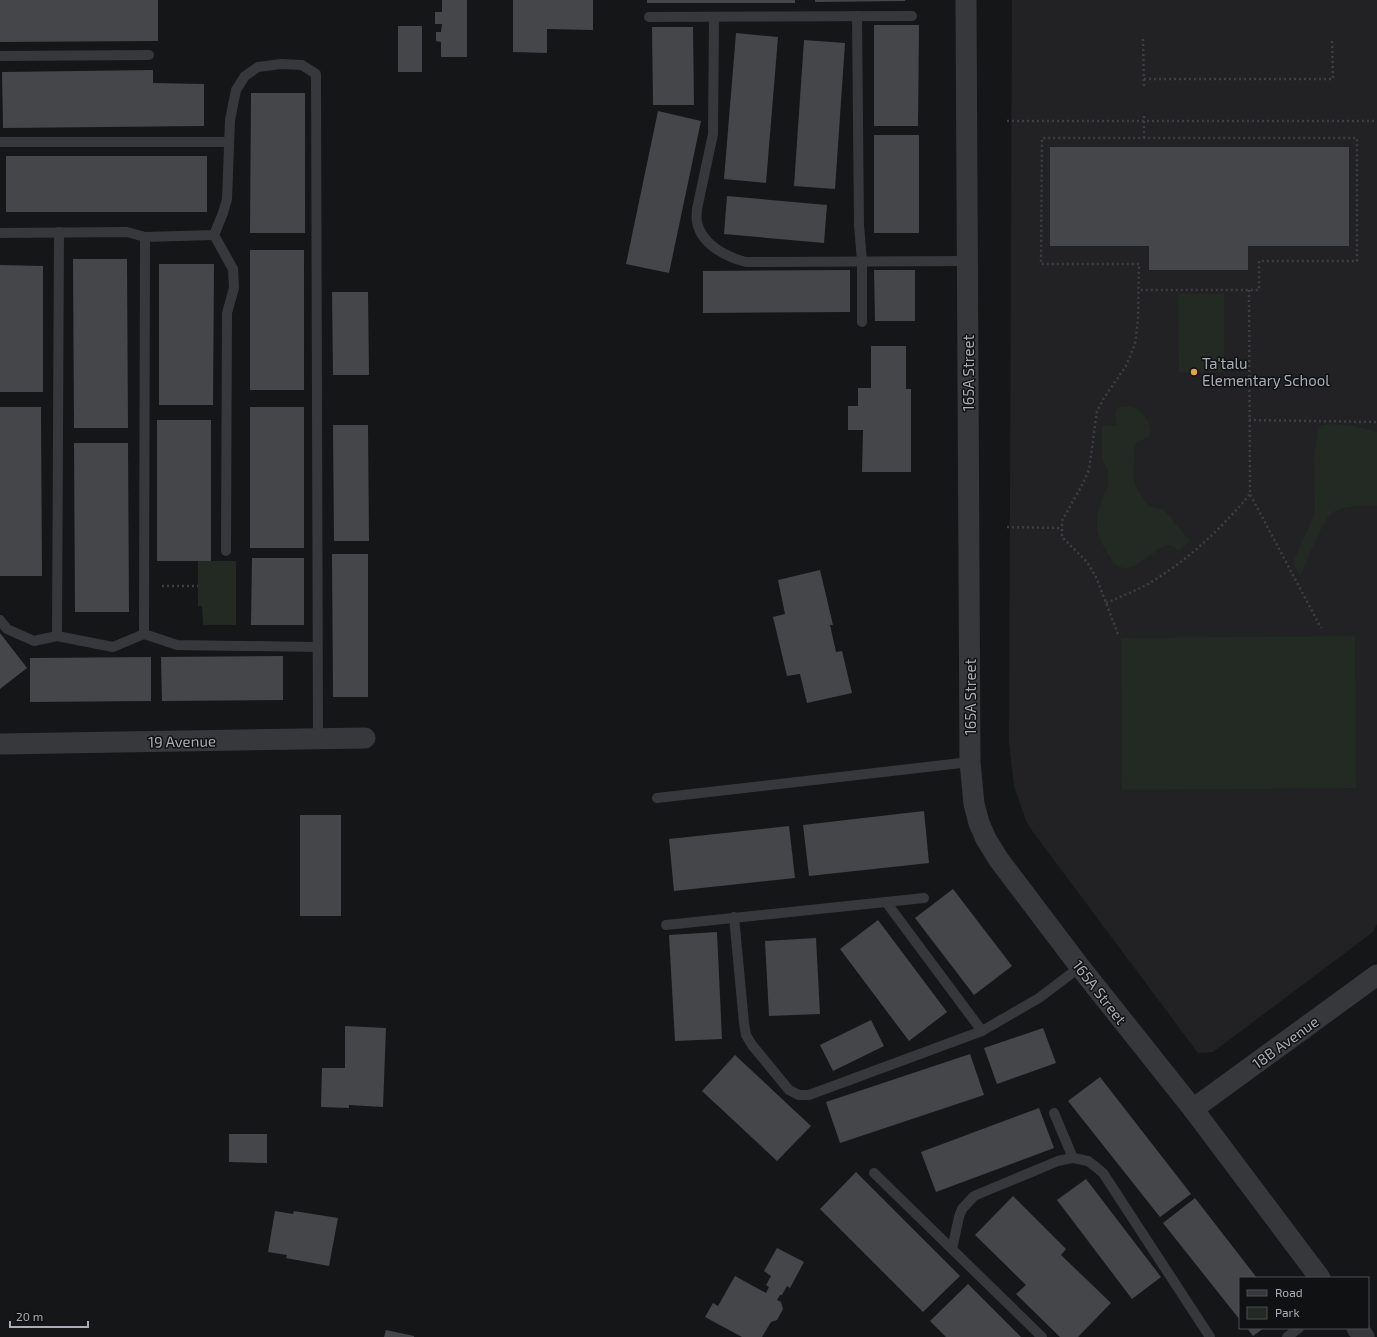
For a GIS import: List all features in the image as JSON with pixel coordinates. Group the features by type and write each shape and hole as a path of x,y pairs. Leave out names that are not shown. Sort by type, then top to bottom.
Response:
{"street":[{"name":"165A Street","path":"966,0 970,762 974,804 979,823 986,839 999,860 1080,967 1193,1109 1319,1277"},
{"name":"19 Avenue","path":"0,744 365,738"},
{"name":"18B Avenue","path":"1193,1109 1377,975"},
{"path":"1358,1329 1364,1337"}],"lane":[{"path":"857,16 859,225 862,261 862,322"},
{"path":"649,17 912,16"},
{"path":"714,17 713,134 697,209 699,229 710,244 733,258 746,262 968,261"},
{"path":"0,56 148,55"},
{"path":"214,235 227,199 230,120 236,90 245,76 258,67 281,64 302,65 316,74 318,739"},
{"path":"0,142 229,142"},
{"path":"57,636 59,232"},
{"path":"0,233 127,232 145,237 214,235"},
{"path":"214,235 233,269 234,288 227,313 226,551"},
{"path":"144,634 145,237"},
{"path":"0,620 7,629 34,641 57,636 113,647 144,634 177,645 317,647"},
{"path":"657,798 970,762"},
{"path":"666,925 924,898"},
{"path":"886,902 982,1031"},
{"path":"734,917 746,1035 752,1045 789,1090 799,1095 809,1095 982,1031 1039,998 1080,967"},
{"path":"1054,1113 1073,1158"},
{"path":"952,1249 962,1209 974,1196 1058,1161 1073,1158 1088,1161 1103,1173 1210,1337"},
{"path":"874,1173 1042,1337"},
{"path":"1287,1337 1298,1329"}],"path":[{"path":"1144,39 1144,89"},
{"path":"1144,79 1333,79 1332,39"},
{"path":"1144,116 1144,138"},
{"path":"1007,122 1377,122"},
{"path":"1118,634 1096,577 1087,562 1062,537 1062,520 1089,470 1097,411 1126,366 1135,344 1138,320 1138,290 1139,264 1042,264 1042,138 1357,138 1357,261 1259,261 1259,290 1138,290"},
{"path":"1249,290 1250,494 1321,628"},
{"path":"1249,420 1377,422"},
{"path":"1106,603 1147,584 1174,567 1233,514 1250,494"},
{"path":"1007,528 1062,528"},
{"path":"144,586 198,586"}],"shaded area":[{"name":"Ta'talu Elementary School","path":"1012,0 1377,0 1377,924 1373,932 1213,1052 1198,1053 1033,832 1026,821 1014,786 1009,743"}],"green space":[{"path":"1178,294 1224,294 1224,372 1179,372"},
{"path":"1120,407 1131,407 1138,410 1147,420 1150,428 1149,437 1137,442 1135,445 1133,474 1135,485 1145,502 1150,506 1164,510 1190,541 1178,551 1172,546 1165,545 1136,565 1125,569 1114,564 1100,540 1097,530 1097,514 1108,484 1108,469 1102,459 1102,426 1116,426 1115,413"},
{"path":"1332,424 1354,426 1377,432 1377,506 1348,507 1332,513 1324,523 1300,576 1293,562 1315,513 1314,456 1318,429 1322,425"},
{"path":"198,561 236,561 236,625 203,625 202,606 198,606"},
{"path":"1355,636 1356,788 1122,790 1121,638"}],"building":[{"path":"0,0 158,0 158,41 0,42"},
{"path":"442,0 467,0 467,57 441,57 441,42 436,41 436,32 441,32 442,24 435,24 435,12 442,12"},
{"path":"513,0 593,0 593,30 547,29 547,53 513,52"},
{"path":"647,0 795,0 795,3 647,3"},
{"path":"815,0 905,0 905,1 815,2"},
{"path":"874,25 919,25 918,126 874,126"},
{"path":"398,26 422,26 422,72 398,72"},
{"path":"652,27 693,27 694,105 653,105"},
{"path":"736,33 778,37 766,183 724,179"},
{"path":"804,40 845,43 835,189 794,186"},
{"path":"153,70 153,83 204,84 204,126 3,128 2,72"},
{"path":"251,93 305,93 305,233 250,233"},
{"path":"658,111 701,121 669,273 626,264"},
{"path":"874,135 919,135 919,233 874,233"},
{"path":"1050,147 1349,147 1349,246 1248,246 1248,270 1149,270 1149,246 1050,246"},
{"path":"6,156 207,156 207,212 6,212"},
{"path":"727,196 827,205 824,243 724,234"},
{"path":"250,250 304,250 304,390 250,390"},
{"path":"73,259 127,259 128,428 74,428"},
{"path":"159,264 214,264 213,405 159,405"},
{"path":"0,265 43,266 43,392 0,392"},
{"path":"850,270 850,312 703,313 703,271"},
{"path":"874,270 915,270 915,321 875,321"},
{"path":"332,292 368,292 369,375 333,375"},
{"path":"871,346 906,346 906,389 911,389 911,472 862,472 863,430 848,430 848,406 858,406 858,388 871,388"},
{"path":"0,407 41,407 42,576 0,576"},
{"path":"250,407 304,407 304,548 250,548"},
{"path":"157,420 211,420 211,561 157,561"},
{"path":"333,425 368,425 369,541 334,541"},
{"path":"74,443 128,443 129,612 75,612"},
{"path":"332,554 368,554 368,697 333,697"},
{"path":"252,558 304,558 304,625 251,625"},
{"path":"820,570 833,625 830,625 836,652 842,651 852,693 807,703 800,674 787,676 773,617 785,614 778,580"},
{"path":"0,633 27,668 0,689"},
{"path":"283,656 283,700 162,701 161,657"},
{"path":"151,657 151,701 30,702 30,658"},
{"path":"924,811 929,863 809,876 803,825"},
{"path":"300,815 341,815 341,916 300,916"},
{"path":"789,826 795,878 674,891 669,839"},
{"path":"953,889 1012,966 974,995 915,918"},
{"path":"878,920 947,1012 909,1041 840,949"},
{"path":"717,932 722,1039 675,1041 669,935"},
{"path":"816,938 820,1014 769,1016 765,941"},
{"path":"871,1020 884,1046 833,1071 820,1045"},
{"path":"345,1026 386,1028 383,1107 349,1105 349,1108 321,1107 322,1068 345,1068"},
{"path":"1043,1028 1056,1063 997,1084 984,1048"},
{"path":"970,1054 984,1095 840,1143 826,1102"},
{"path":"735,1055 811,1126 777,1161 702,1091"},
{"path":"1100,1077 1191,1194 1160,1217 1068,1101"},
{"path":"1039,1108 1054,1148 936,1192 921,1152"},
{"path":"229,1134 267,1134 267,1163 229,1162"},
{"path":"856,1172 960,1276 923,1312 820,1209"},
{"path":"1086,1179 1161,1277 1132,1299 1057,1200"},
{"path":"1013,1196 1066,1249 1061,1255 1111,1303 1078,1337 1060,1337 1016,1294 1026,1285 975,1235"},
{"path":"1195,1198 1256,1277 1239,1277 1239,1319 1163,1223"},
{"path":"275,1211 293,1214 294,1211 338,1218 329,1266 286,1258 287,1255 268,1252"},
{"path":"777,1248 804,1262 790,1288 787,1286 777,1300 781,1302 783,1309 777,1320 771,1322 762,1337 742,1337 705,1317 713,1303 718,1306 735,1276 766,1293 769,1287 766,1285 771,1276 764,1271"},
{"path":"968,1284 1021,1337 946,1337 930,1321"},
{"path":"1248,1329 1263,1329 1253,1336"},
{"path":"386,1330 414,1336 414,1337 384,1337"}],"place":[{"name":"Ta'talu Elementary School","path":"1194,372"}]}
